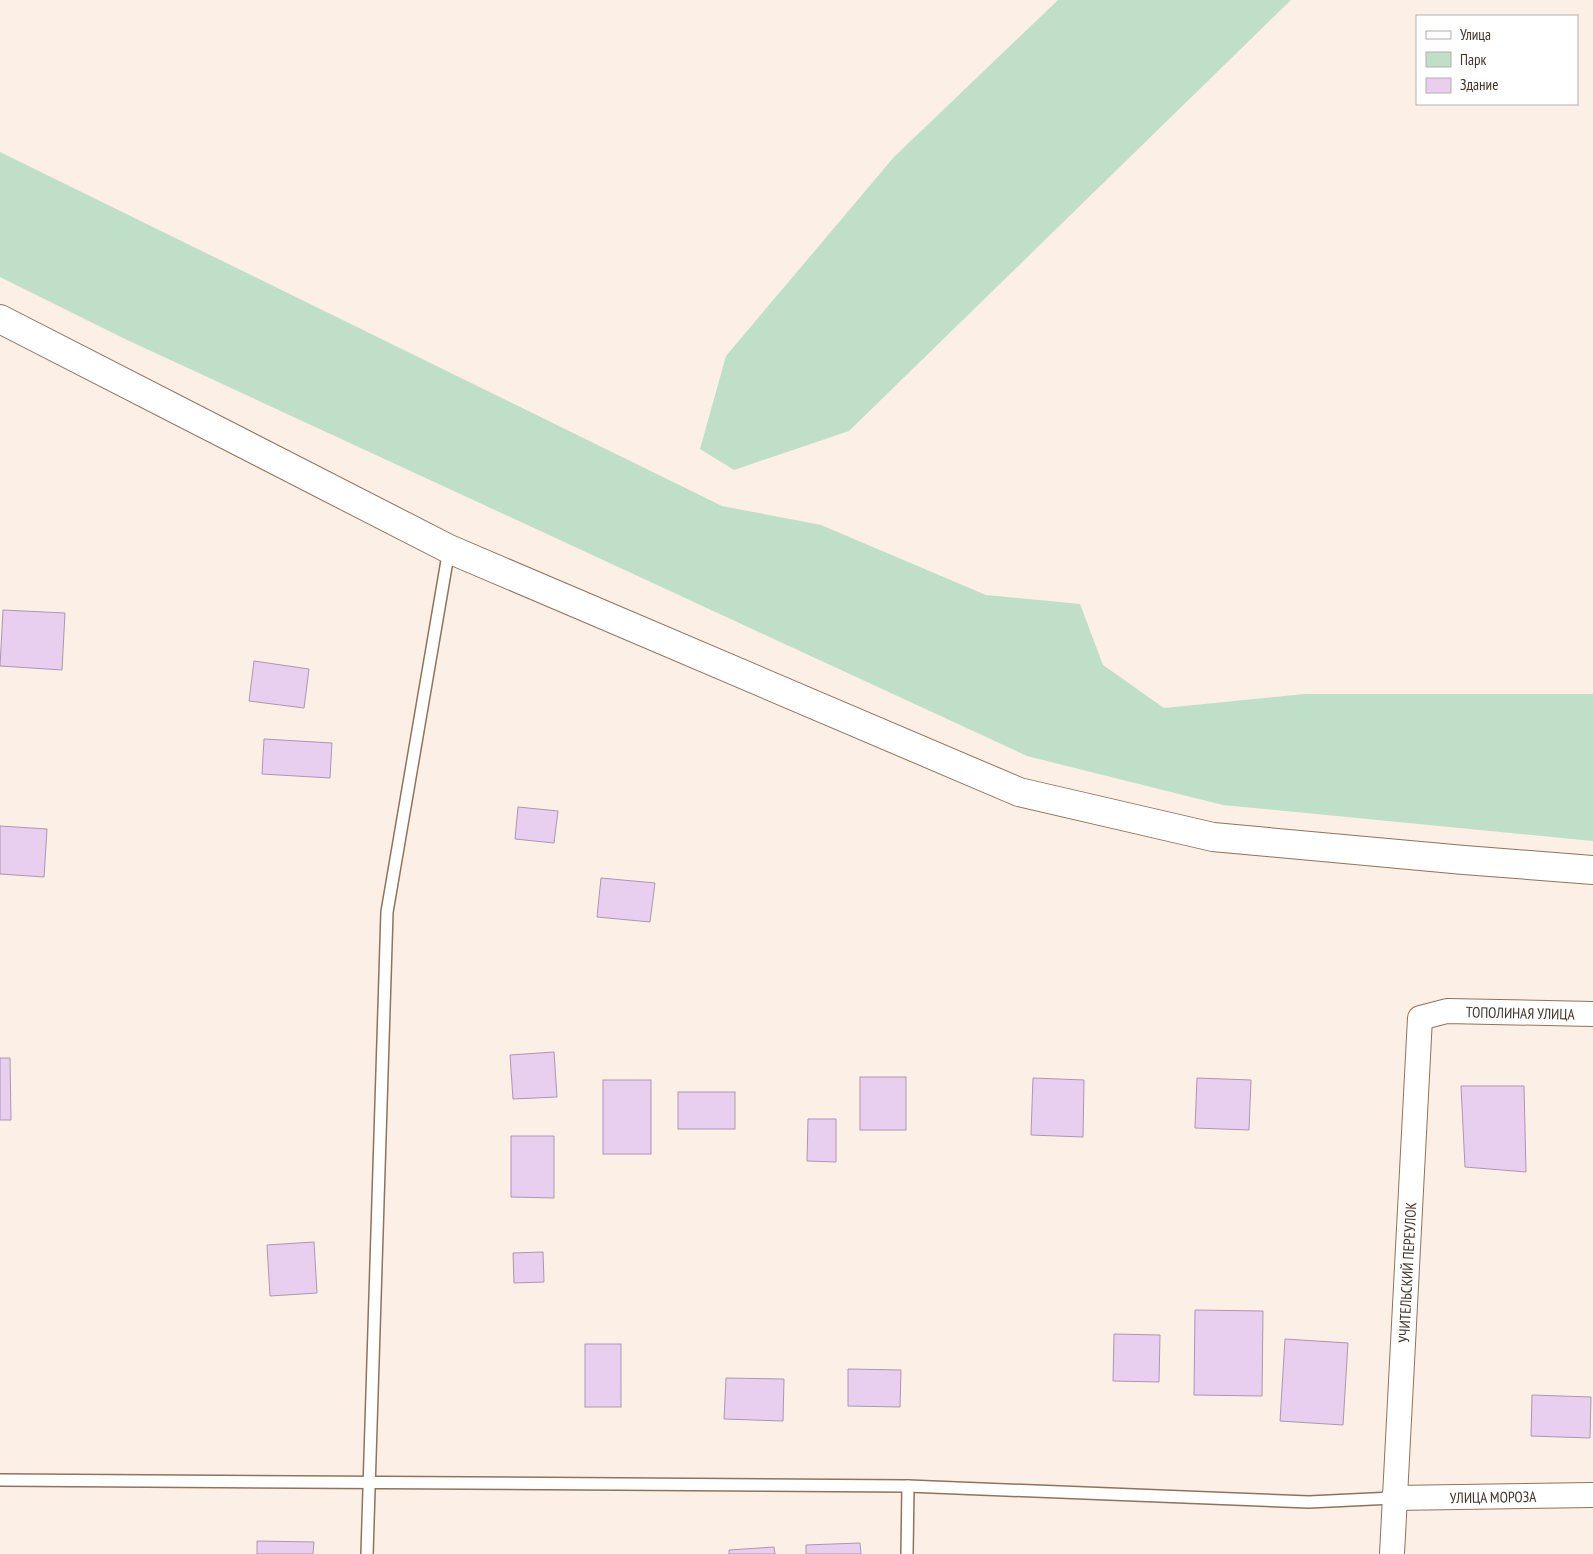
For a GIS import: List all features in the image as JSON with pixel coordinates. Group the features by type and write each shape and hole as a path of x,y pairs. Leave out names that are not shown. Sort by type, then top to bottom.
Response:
{"street":[{"path":"0,319 449,549 1019,792 1213,837 1593,870"},
{"name":"ТОПОЛИНАЯ УЛИЦА","path":"1447,1011 1593,1014"},
{"name":"УЧИТЕЛЬСКИЙ ПЕРЕУЛОК","path":"1392,1554 1393,1498 1420,1018 1447,1011"},
{"name":"УЛИЦА МОРОЗА","path":"1393,1498 1593,1495"}],"lane":[{"path":"367,1554 387,912 449,549"},
{"path":"0,1480 908,1486 1309,1502 1393,1498"},
{"path":"907,1554 908,1486"}],"green space":[{"path":"1058,0 1291,0 849,431 734,470 700,449 726,356 894,157"},
{"path":"0,152 722,506 821,525 986,595 1080,604 1103,665 1164,708 1304,694 1593,694 1593,841 1223,805 1027,756 125,339 0,277"}],"building":[{"path":"3,610 65,613 62,670 0,666"},
{"path":"254,661 309,669 304,708 249,701"},
{"path":"264,739 332,743 330,778 262,774"},
{"path":"518,807 558,811 554,843 515,839"},
{"path":"0,826 47,829 44,877 0,874"},
{"path":"601,878 655,883 650,922 597,917"},
{"path":"554,1052 557,1097 513,1099 510,1055"},
{"path":"0,1058 10,1058 11,1120 0,1120"},
{"path":"860,1077 906,1077 906,1130 860,1130"},
{"path":"1033,1078 1084,1080 1083,1137 1031,1135"},
{"path":"1197,1078 1251,1080 1249,1130 1195,1128"},
{"path":"603,1080 651,1080 651,1154 603,1154"},
{"path":"1461,1086 1524,1086 1526,1172 1465,1167"},
{"path":"678,1092 735,1092 735,1129 678,1129"},
{"path":"808,1119 836,1119 836,1162 807,1161"},
{"path":"511,1136 554,1136 554,1198 511,1197"},
{"path":"314,1242 317,1293 270,1296 267,1245"},
{"path":"543,1252 544,1282 514,1283 513,1253"},
{"path":"1195,1310 1263,1311 1262,1396 1194,1395"},
{"path":"1114,1334 1160,1335 1159,1382 1113,1381"},
{"path":"1285,1339 1348,1343 1343,1425 1280,1421"},
{"path":"585,1344 621,1344 621,1407 585,1407"},
{"path":"848,1369 901,1370 900,1407 848,1406"},
{"path":"726,1378 784,1379 783,1421 724,1419"},
{"path":"1532,1395 1591,1397 1590,1438 1531,1436"},
{"path":"257,1541 314,1542 313,1554 257,1554"},
{"path":"860,1543 861,1554 806,1554 806,1545"},
{"path":"774,1547 775,1554 729,1554 729,1550"}]}
